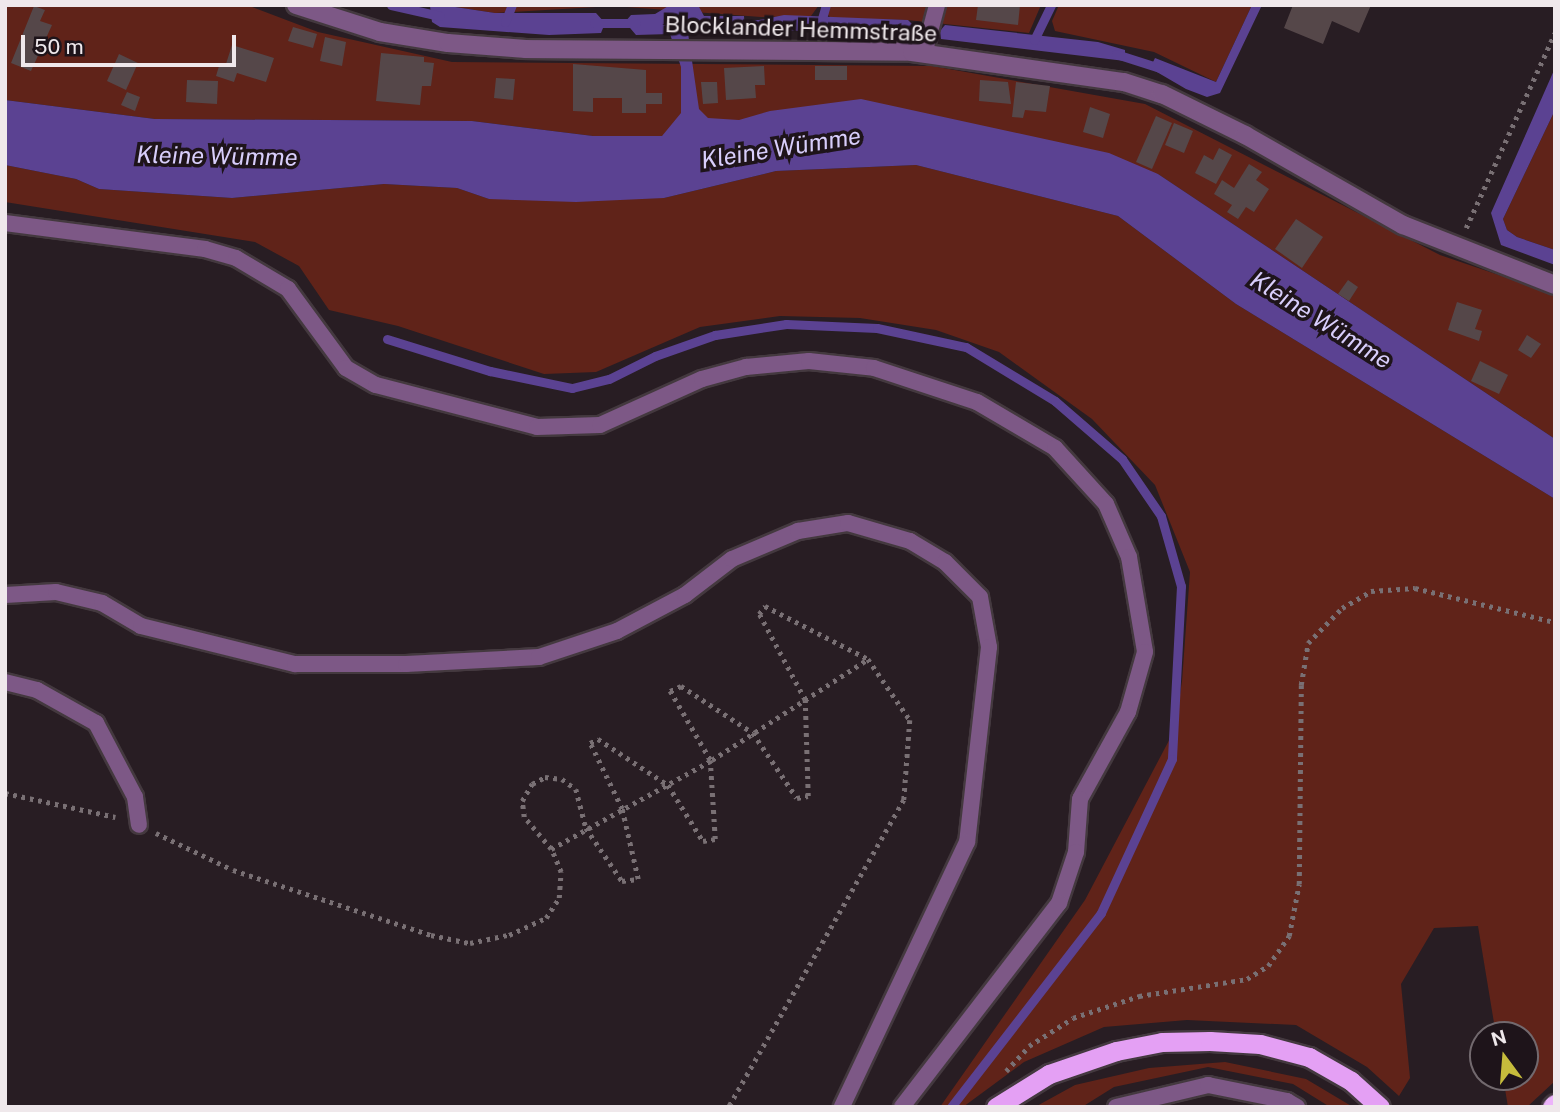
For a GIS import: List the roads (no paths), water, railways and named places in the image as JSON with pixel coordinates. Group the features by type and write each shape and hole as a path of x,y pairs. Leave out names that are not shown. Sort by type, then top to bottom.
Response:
{"highway":[{"path":"996,1107 1049,1074 1116,1051 1162,1042 1210,1041 1260,1044 1309,1057 1351,1081 1380,1107"}],"street":[{"name":"Blocklander Hemmstraße","path":"296,5 380,32 448,43 526,49 925,54 1124,82 1162,94 1245,135 1403,225 1555,285"}],"lane":[{"path":"925,54 937,5"},
{"path":"5,223 205,248 236,258 288,289 346,368 376,385 537,427 600,425 702,379 746,368 808,361 874,368 977,402 1055,448 1106,505 1116,526 1129,557 1145,652 1128,712 1080,799 1076,852 1059,903 902,1107"},
{"path":"5,595 56,592 102,603 141,626 165,634 295,664 406,664 539,657 617,631 685,595 732,559 797,531 848,523 911,541 945,562 980,597 989,647 967,842 842,1107"},
{"path":"5,682 37,690 96,723 135,797 139,825"},
{"path":"1116,1107 1208,1085 1287,1101 1297,1107"}],"water":[{"path":"442,5 495,13 596,13 605,23 601,33 549,35 440,27 432,22 430,6"},
{"name":"Kleine Wümme","path":"670,5 698,5 704,16 744,16 745,30 688,33 699,109 708,118 739,120 770,111 861,99 1109,153 1158,174 1555,439 1555,499 1236,304 1118,216 916,165 776,171 664,198 576,202 489,199 457,188 384,184 232,198 99,189 76,179 5,165 5,100 155,119 472,121 593,136 662,136 681,113 681,67 670,34 636,35 625,22 631,15 655,14"},
{"path":"1252,5 1262,5 1220,93 1207,97 1186,89 1150,68 1155,58 1216,82"},
{"path":"784,15 908,20 917,29 910,35 774,30 759,20"},
{"path":"945,25 1098,42 1125,50 1125,61 941,39 940,31"},
{"path":"1555,68 1555,110 1503,219 1507,230 1517,237 1555,250 1555,265 1501,245 1491,213"}],"waterway":[{"path":"391,5 440,16"},
{"path":"505,22 512,5"},
{"path":"821,22 826,5"},
{"path":"1034,40 1051,5"},
{"path":"594,23 636,23"},
{"path":"734,24 773,24"},
{"path":"1116,54 1160,68"},
{"path":"387,339 490,371 572,388 609,379 655,356 715,335 786,324 877,328 966,347 1055,401 1122,459 1161,516 1181,586 1172,759 1101,913 951,1107"}]}
